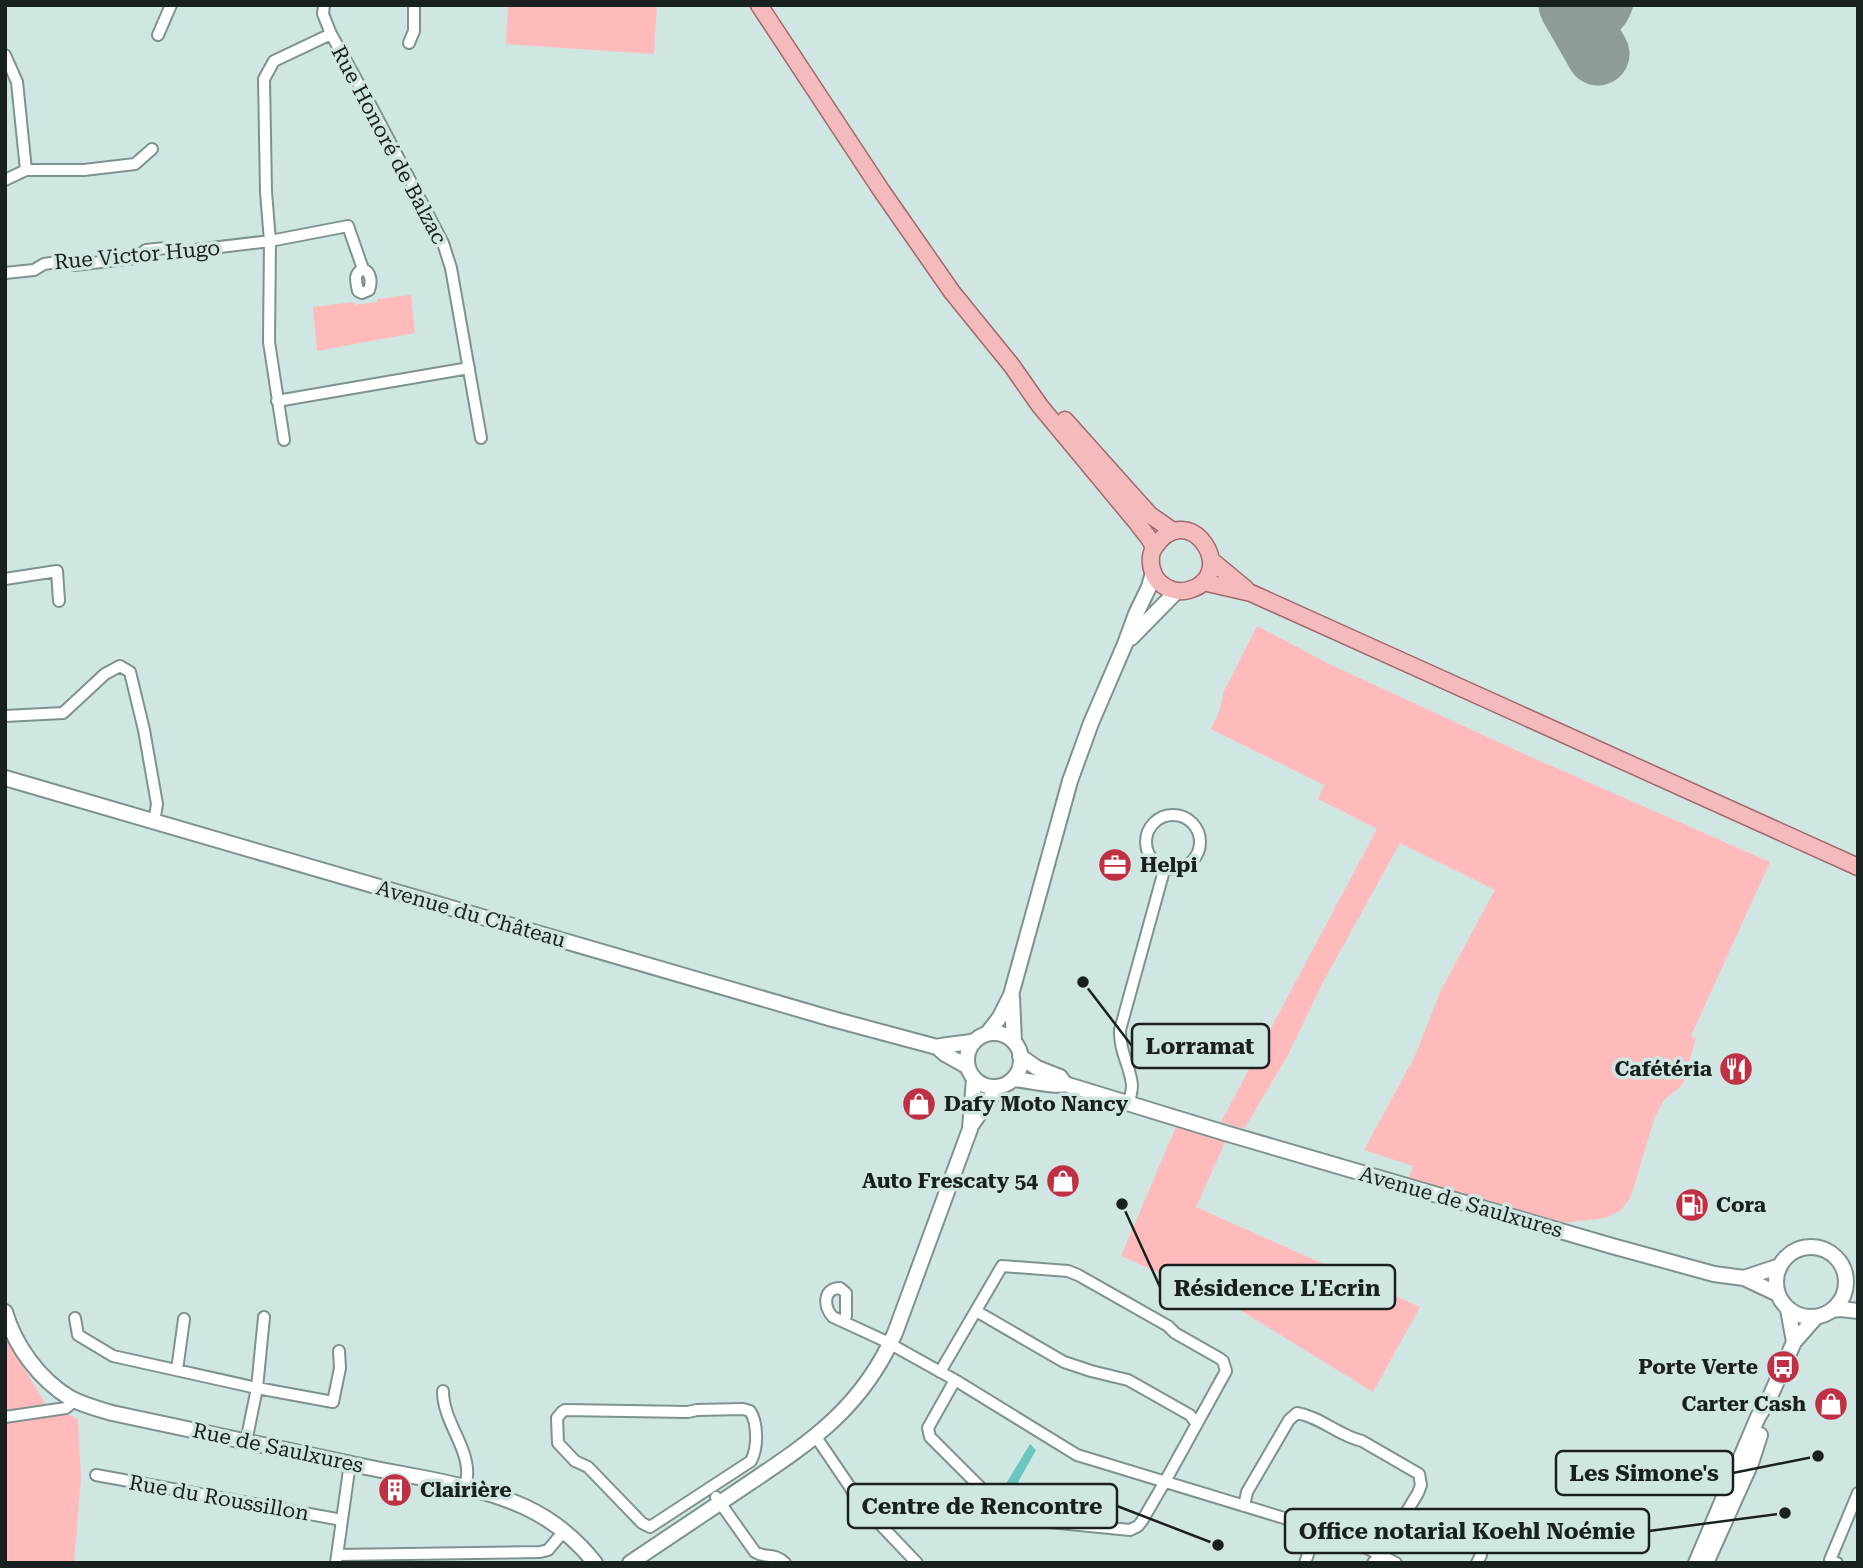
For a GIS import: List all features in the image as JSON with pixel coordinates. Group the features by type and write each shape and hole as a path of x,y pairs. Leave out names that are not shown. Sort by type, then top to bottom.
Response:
{"main road":[{"path":"759,5 952,292 1138,524 1154,548"},
{"path":"1012,366 1047,400 1150,515 1174,531"},
{"path":"970,1129 971,1073 967,1058 970,1049 1000,1017 1012,995 1070,781 1091,723 1149,587 1153,573 1151,556 1154,548 1165,535 1184,530 1203,540 1209,549 1212,560 1208,575 1203,582 1187,591 1167,588 1153,573"},
{"path":"1212,560 1251,593"},
{"path":"1203,582 1251,593 1858,867"},
{"path":"1125,644 1177,591"},
{"name":"Avenue du Château","path":"5,778 853,1025 937,1047 971,1073"},
{"path":"1012,995 1014,1042 1020,1056 1020,1064 1013,1079"},
{"path":"981,1038 1004,1035 1014,1042"},
{"name":"Avenue du Château","path":"937,1047 981,1038"},
{"path":"1020,1056 1037,1068 1060,1077 1065,1084"},
{"path":"971,1073 990,1087 998,1087 1013,1079 1058,1086 1065,1084 1129,1102"},
{"path":"630,1563 816,1437 854,1398 876,1369 890,1344 970,1129 998,1087"},
{"name":"Avenue de Saulxures","path":"1129,1102 1612,1246 1714,1274 1744,1278"},
{"path":"1794,1342 1788,1309 1778,1294 1776,1280 1780,1266 1789,1255 1807,1247 1817,1247 1835,1256 1841,1263 1846,1282 1845,1293 1840,1303 1832,1310"},
{"path":"1744,1278 1780,1266"},
{"path":"1744,1278 1778,1294"},
{"path":"1846,1282 1858,1295"},
{"path":"1788,1309 1801,1316 1816,1317"},
{"path":"1696,1563 1758,1417 1769,1399 1794,1342 1816,1317 1832,1310 1858,1311"},
{"path":"5,1312 10,1328 25,1355 48,1381 70,1397"},
{"name":"Rue de Saulxures","path":"70,1397 112,1413 494,1496 527,1508 564,1531 601,1562"},
{"path":"1706,1563 1751,1463 1769,1399"},
{"path":"1723,1526 1722,1511 1735,1482 1735,1473"}],"street":[{"path":"158,35 171,5"},
{"name":"Rue Honoré de Balzac","path":"324,5 323,14 331,34 443,243 451,268 481,438"},
{"path":"409,43 414,31 414,5"},
{"path":"284,439 269,342 270,241 266,192 264,79 274,61 331,34"},
{"path":"5,55 17,82 26,170"},
{"path":"5,180 26,170 84,170 135,164 152,149"},
{"name":"Rue Victor Hugo","path":"5,273 34,270 44,264 65,261 75,265 135,258 146,250 166,248 178,252 270,241 348,226 363,269"},
{"path":"278,401 469,368"},
{"path":"5,579 57,571 59,601"},
{"path":"5,716 63,713 105,674 120,666 130,672 157,804 154,822"},
{"path":"1162,817 1184,817 1195,826 1199,847 1187,865 1166,867 1153,860 1149,854 1146,839 1148,832 1162,817"},
{"path":"1129,1102 1131,1080 1119,1042 1120,1030 1166,867"},
{"path":"940,1372 1002,1266 1068,1271 1078,1275 1223,1361 1226,1371 1165,1483 1138,1526 1130,1530 1039,1521 1023,1517 993,1500 934,1441 929,1432 928,1428 955,1380"},
{"path":"976,1311 1064,1362 1128,1380 1190,1415 1197,1424"},
{"path":"246,1442 257,1388 264,1317"},
{"path":"75,1318 78,1335 113,1356 332,1402 340,1368 339,1352"},
{"path":"177,1370 184,1319"},
{"path":"843,1320 955,1380 1077,1455 1347,1538 1377,1558 1396,1563"},
{"path":"443,1391 446,1412 465,1457 468,1474 464,1488"},
{"path":"5,1417 66,1408 70,1397"},
{"path":"571,1410 750,1410 755,1422 755,1453 751,1461 710,1489 653,1526 644,1525 588,1466 575,1461 559,1446 557,1418 562,1412 571,1410"},
{"path":"1244,1506 1247,1492 1289,1420 1297,1413 1307,1415 1352,1439 1362,1441 1419,1474 1421,1485 1418,1493 1377,1558"},
{"path":"816,1437 856,1499 917,1563"},
{"path":"350,1463 337,1559 526,1558 548,1550 564,1531"},
{"name":"Rue du Roussillon","path":"96,1475 342,1520"},
{"path":"710,1489 755,1552 761,1555 776,1555 786,1563"},
{"path":"1836,1563 1830,1560 1858,1493"},
{"path":"1305,1563 1317,1528"},
{"path":"1477,1563 1481,1555 1481,1543"}],"shaded area":[{"path":"508,5 657,5 654,54 506,44"},
{"path":"411,295 415,333 317,351 313,307 354,302 354,305"},
{"path":"1257,626 1329,664 1522,753 1770,862 1691,1036 1696,1038 1683,1083 1665,1099 1655,1116 1633,1190 1620,1211 1605,1218 1562,1223 1408,1179 1413,1166 1364,1150 1415,1056 1441,990 1495,890 1400,843 1322,984 1288,1055 1244,1129 1221,1122 1377,829 1318,799 1324,785 1211,729 1224,691"},
{"path":"1176,1127 1226,1140 1196,1207 1420,1307 1373,1392 1235,1307 1121,1256"},
{"path":"5,1336 45,1403 78,1419 81,1478 74,1563 5,1563"}],"water":[{"path":"1030,1444 1036,1450 1006,1500 1001,1492"}],"taxiway":[{"path":"1561,5 1573,23 1591,29 1608,23 1620,5"}],"runway":[{"path":"1570,5 1598,54"}],"place":[{"name":"Helpi","path":"1115,865"},
{"name":"Lorramat","path":"1083,982"},
{"name":"Cafétéria","path":"1736,1069"},
{"name":"Dafy Moto Nancy","path":"919,1104"},
{"name":"Auto Frescaty 54","path":"1063,1181"},
{"name":"Résidence L'Ecrin","path":"1122,1204"},
{"name":"Cora","path":"1692,1205"},
{"name":"Porte Verte","path":"1783,1367"},
{"name":"Carter Cash","path":"1831,1404"},
{"name":"Les Simone's","path":"1818,1456"},
{"name":"Clairière","path":"395,1490"},
{"name":"Office notarial Koehl Noémie","path":"1785,1513"},
{"name":"Centre de Rencontre","path":"1218,1545"}]}
